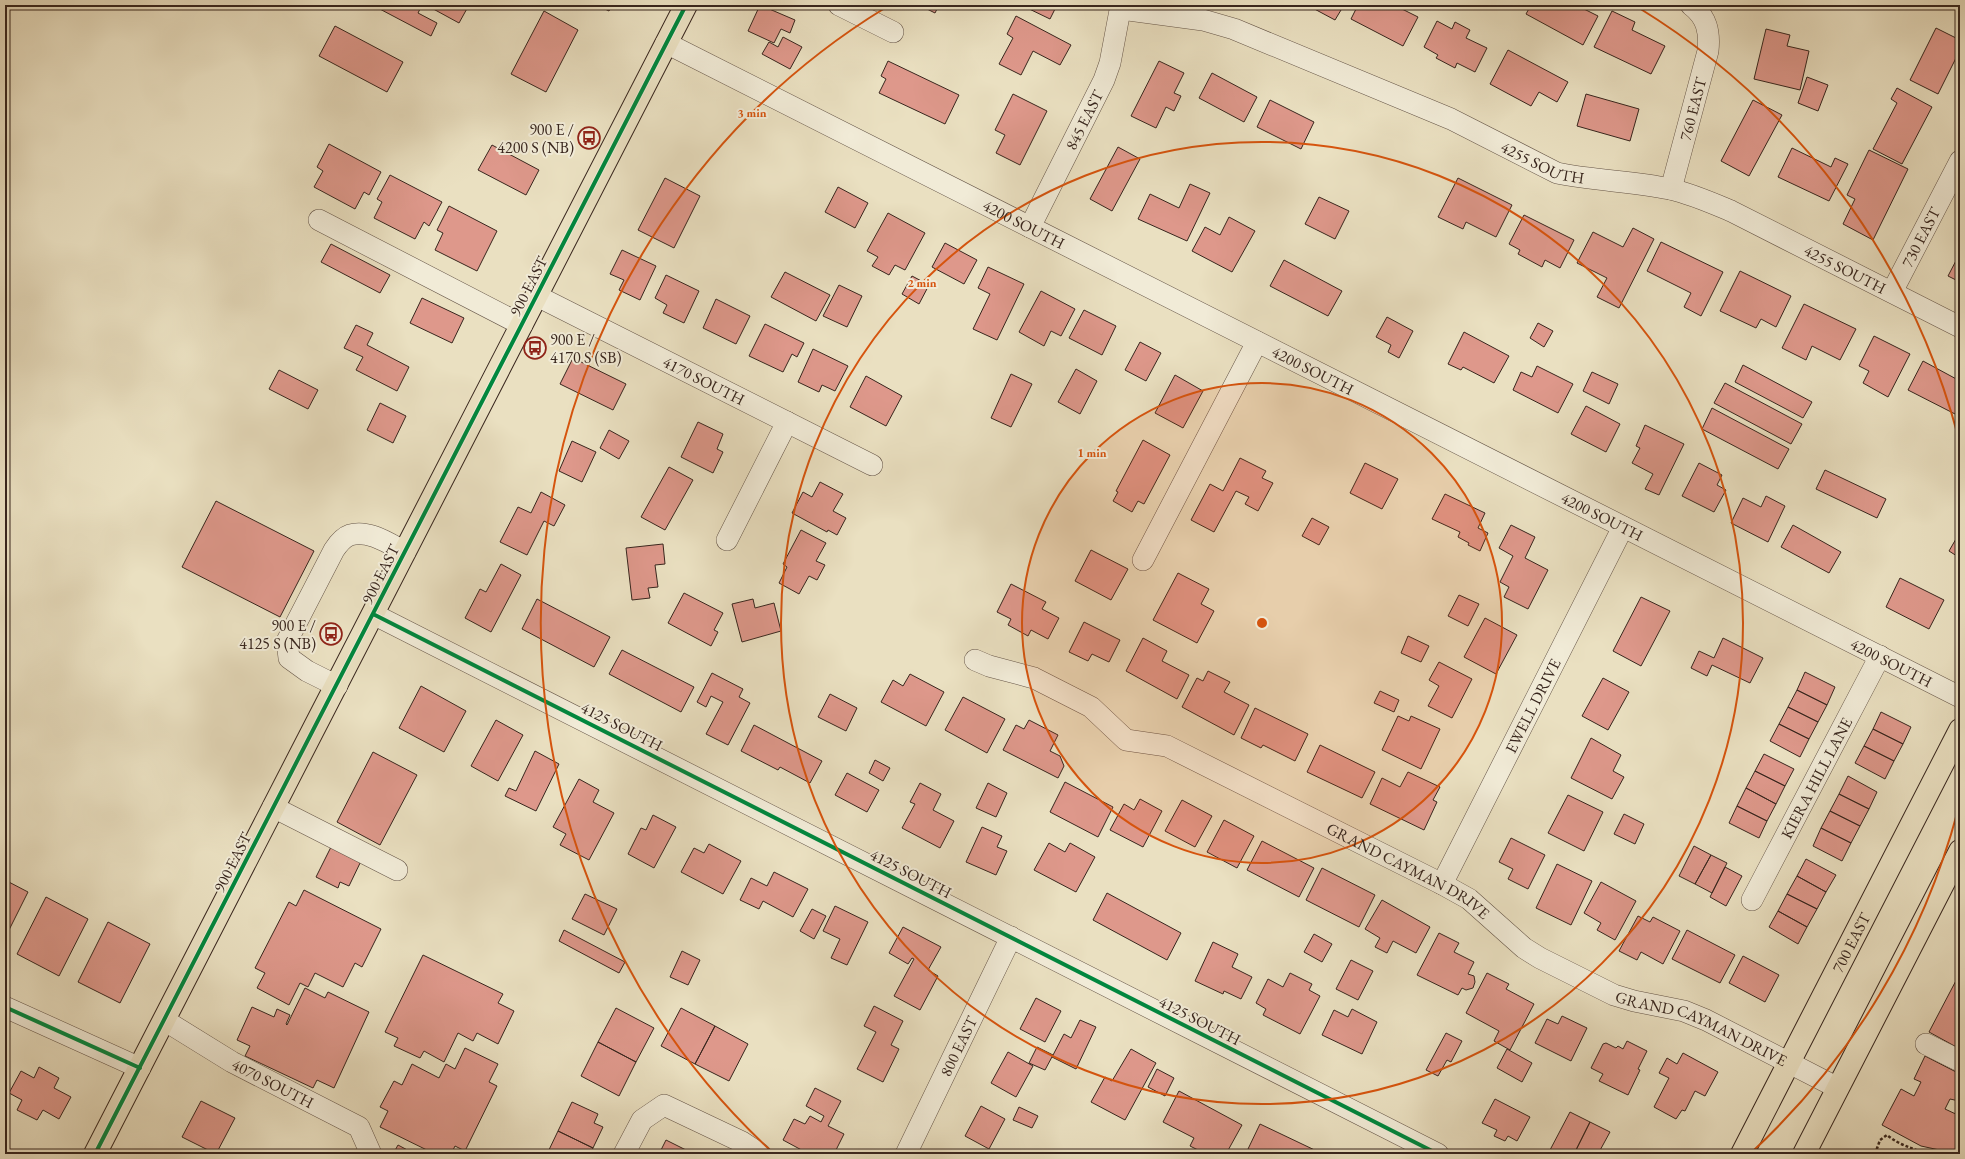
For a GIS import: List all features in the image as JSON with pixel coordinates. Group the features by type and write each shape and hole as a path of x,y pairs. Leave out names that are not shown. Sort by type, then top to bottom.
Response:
{"main road":[{"name":"900 EAST","path":"96,1154 686,5"},
{"name":"700 EAST","path":"1742,1154 1960,730"},
{"path":"1804,1154 1960,850"}],"street":[{"path":"839,5 893,32"},
{"name":"760 EAST","path":"1671,189 1708,51 1708,28 1700,11 1691,5"},
{"name":"4255 SOUTH","path":"1121,7 1203,20 1234,29 1451,119 1557,173 1576,177 1671,189 1700,198 1732,211 1960,327"},
{"name":"845 EAST","path":"1030,227 1104,80 1110,63 1121,7"},
{"name":"4200 SOUTH","path":"666,44 1960,697"},
{"name":"730 EAST","path":"1892,292 1960,161"},
{"path":"319,220 522,325"},
{"name":"4170 SOUTH","path":"537,296 872,465"},
{"path":"1143,560 1256,342"},
{"path":"727,540 787,422"},
{"name":"EWELL DRIVE","path":"1442,884 1623,527"},
{"path":"337,686 307,671 289,658 287,641 294,627 334,550 343,539 351,534 375,537 405,552"},
{"name":"4125 SOUTH","path":"373,614 1438,1154"},
{"name":"KIERA HILL LANE","path":"1752,900 1880,656"},
{"name":"GRAND CAYMAN DRIVE","path":"975,660 989,666 1034,678 1091,707 1126,740 1167,746 1442,884 1469,899 1524,948 1540,958 1614,994 1634,1001 1684,1011 1706,1020 1838,1088"},
{"path":"273,807 397,870"},
{"name":"800 EAST","path":"906,1154 1011,937"},
{"path":"5,1007 140,1068"},
{"name":"4070 SOUTH","path":"164,1020 232,1062 359,1127 371,1154"},
{"path":"1926,1044 1960,1061"},
{"path":"624,1154 642,1120 664,1105 742,1142 760,1154"}],"path":[{"path":"1875,1154 1880,1140 1887,1135 1912,1150 1927,1154"}],"building":[{"path":"377,5 422,5 418,13 437,23 431,36 376,7"},
{"path":"426,5 469,5 459,23"},
{"path":"597,5 612,5 609,11"},
{"path":"760,5 795,20 790,33 781,29 774,43 748,31"},
{"path":"919,5 939,5 935,13"},
{"path":"1021,5 1057,5 1050,19"},
{"path":"1307,5 1344,5 1335,20"},
{"path":"1358,5 1394,5 1418,17 1403,46 1351,19"},
{"path":"1531,5 1576,5 1598,16 1583,45 1526,14"},
{"path":"544,11 578,30 546,92 511,74"},
{"path":"1612,11 1635,22 1632,30 1665,46 1651,74 1594,47"},
{"path":"1016,16 1071,45 1060,65 1033,51 1021,75 999,64 1013,38 1007,34"},
{"path":"1437,21 1452,29 1455,22 1470,30 1466,38 1487,48 1475,72 1457,63 1455,68 1436,58 1438,55 1424,47"},
{"path":"335,26 403,62 387,92 319,56"},
{"path":"1936,28 1960,40 1960,50 1938,94 1910,80"},
{"path":"1766,29 1790,35 1787,46 1809,51 1800,90 1754,79"},
{"path":"783,37 802,47 790,69 762,54 769,42 778,47"},
{"path":"1508,50 1568,82 1557,102 1539,92 1531,106 1490,84"},
{"path":"888,61 959,95 945,124 879,93 886,79 881,76"},
{"path":"1159,61 1184,73 1174,93 1181,96 1174,111 1166,107 1156,128 1131,116"},
{"path":"1212,73 1257,97 1244,122 1199,98"},
{"path":"1807,77 1828,85 1818,111 1798,103"},
{"path":"1897,88 1932,107 1902,164 1873,149 1897,103 1891,99"},
{"path":"1013,94 1047,111 1020,165 996,153 1005,135 995,130"},
{"path":"1586,94 1639,109 1630,141 1577,126"},
{"path":"1270,100 1314,122 1301,149 1257,127"},
{"path":"1753,100 1782,115 1749,176 1721,161"},
{"path":"329,144 381,172 369,195 364,192 355,209 314,187 323,171 317,167"},
{"path":"492,145 539,170 526,195 478,170"},
{"path":"1118,147 1140,159 1112,211 1090,199"},
{"path":"1792,148 1831,167 1835,158 1848,164 1829,201 1778,177"},
{"path":"1869,150 1908,169 1873,240 1843,224 1855,199 1847,195"},
{"path":"390,175 442,202 429,226 424,222 415,239 374,218 382,202 377,199"},
{"path":"665,178 700,196 674,248 638,230"},
{"path":"1458,178 1512,205 1496,237 1466,222 1463,229 1438,217"},
{"path":"1190,184 1210,193 1187,241 1138,219 1150,194 1179,208"},
{"path":"838,187 868,203 855,228 825,212"},
{"path":"1319,197 1349,211 1335,239 1305,224"},
{"path":"449,206 497,231 477,271 435,250 443,233 437,230"},
{"path":"888,213 925,233 905,270 895,265 889,275 872,266 878,257 867,251"},
{"path":"1524,215 1574,240 1560,268 1545,260 1542,267 1518,254 1520,250 1509,244"},
{"path":"1229,217 1255,231 1232,272 1192,251 1205,227 1220,235"},
{"path":"1633,228 1654,239 1619,308 1597,297 1607,278 1577,263 1593,232 1623,247"},
{"path":"1661,242 1723,272 1701,316 1684,307 1691,293 1647,271"},
{"path":"945,243 977,260 964,284 932,267"},
{"path":"331,244 390,275 380,293 321,262"},
{"path":"622,250 656,266 640,300 619,290 624,280 610,274"},
{"path":"1960,253 1960,282 1948,276"},
{"path":"1284,260 1342,291 1328,316 1270,286"},
{"path":"988,267 1024,284 997,340 973,329 990,294 978,288"},
{"path":"1740,271 1791,296 1776,327 1761,319 1756,328 1720,311"},
{"path":"785,272 830,295 816,321 771,297"},
{"path":"666,275 699,291 684,323 663,313 667,305 655,298"},
{"path":"912,276 929,285 919,304 902,294"},
{"path":"839,285 862,296 847,327 823,316"},
{"path":"1041,291 1075,309 1061,336 1051,331 1044,346 1019,332"},
{"path":"422,298 464,318 452,343 410,323"},
{"path":"716,299 750,316 736,344 703,328"},
{"path":"1804,304 1856,329 1840,360 1812,346 1806,360 1782,348"},
{"path":"1084,310 1116,326 1102,355 1069,338"},
{"path":"1387,317 1413,331 1399,358 1388,352 1391,345 1376,337"},
{"path":"1538,323 1553,331 1544,347 1530,338"},
{"path":"765,324 804,343 797,357 792,354 783,372 749,356"},
{"path":"356,325 373,333 367,345 409,367 397,391 356,370 363,357 344,348"},
{"path":"1464,332 1509,356 1494,383 1463,367 1461,370 1448,364"},
{"path":"1874,336 1910,354 1888,397 1863,383 1869,371 1859,366"},
{"path":"1140,342 1161,353 1146,381 1125,370"},
{"path":"813,349 848,366 835,391 822,385 819,392 798,382"},
{"path":"573,358 626,384 613,410 560,384"},
{"path":"1923,361 1960,381 1960,410 1957,415 1908,390"},
{"path":"1743,365 1812,402 1803,418 1735,382"},
{"path":"1537,366 1573,384 1558,413 1513,390 1521,372 1532,377"},
{"path":"1076,369 1097,381 1080,414 1058,402"},
{"path":"279,370 318,390 308,409 269,389"},
{"path":"1592,372 1618,384 1609,404 1583,391"},
{"path":"1011,374 1032,384 1011,427 991,418"},
{"path":"1175,375 1203,391 1183,428 1155,413"},
{"path":"866,376 902,396 886,426 850,407"},
{"path":"1725,383 1802,424 1791,444 1714,403"},
{"path":"380,403 406,416 393,443 367,430"},
{"path":"1586,406 1620,424 1606,452 1571,434"},
{"path":"1712,408 1789,449 1778,469 1702,429"},
{"path":"698,422 723,434 717,449 723,452 713,473 681,457"},
{"path":"1645,425 1684,444 1659,495 1645,489 1653,474 1632,463 1640,448 1636,446"},
{"path":"609,430 629,441 619,459 600,448"},
{"path":"1143,440 1170,455 1144,504 1138,501 1132,512 1113,501 1118,492 1116,491"},
{"path":"572,441 596,452 582,482 559,471"},
{"path":"1240,458 1266,471 1262,478 1273,483 1258,511 1245,504 1249,497 1236,491 1214,532 1191,520 1210,484 1223,491"},
{"path":"1365,463 1398,479 1382,509 1350,493"},
{"path":"1699,463 1722,475 1717,485 1726,490 1714,512 1682,496"},
{"path":"669,467 693,480 665,530 641,517"},
{"path":"1825,470 1886,499 1877,518 1816,489"},
{"path":"820,482 843,494 833,511 846,518 837,535 828,530 827,532 792,513 803,492 812,497"},
{"path":"541,492 565,505 554,526 544,521 527,555 500,542 518,507 531,513"},
{"path":"1445,494 1485,513 1478,528 1488,533 1480,551 1468,545 1469,543 1458,537 1460,532 1432,519"},
{"path":"1766,496 1785,506 1768,542 1731,523 1743,498 1761,507"},
{"path":"216,501 314,551 280,617 182,567"},
{"path":"1312,518 1329,527 1319,545 1302,536"},
{"path":"1511,525 1535,537 1525,558 1548,570 1528,609 1504,597 1509,587 1500,582 1513,556 1499,548"},
{"path":"1793,525 1841,552 1829,573 1781,547"},
{"path":"801,530 826,543 816,561 825,565 817,580 809,576 799,594 779,583 787,567 783,564"},
{"path":"1960,532 1960,558 1949,551"},
{"path":"663,544 665,564 655,565 658,587 648,588 650,598 632,600 626,548"},
{"path":"1091,550 1128,569 1111,600 1075,581"},
{"path":"501,564 521,575 491,632 465,618 480,589 486,592"},
{"path":"1178,573 1209,589 1201,604 1214,611 1197,643 1153,620"},
{"path":"1900,578 1944,600 1929,629 1886,607"},
{"path":"1011,584 1046,602 1042,609 1059,618 1048,639 1031,630 1028,636 1008,625 1011,619 997,612"},
{"path":"684,593 723,613 714,630 718,632 711,646 668,623"},
{"path":"1459,595 1479,604 1468,626 1448,616"},
{"path":"1641,597 1670,611 1641,666 1613,651"},
{"path":"537,599 610,637 594,667 522,629"},
{"path":"753,599 755,608 774,603 781,631 742,642 732,604"},
{"path":"1485,618 1517,635 1496,674 1464,657"},
{"path":"1084,622 1120,640 1109,662 1092,654 1088,661 1069,652"},
{"path":"1408,636 1429,646 1421,662 1401,653"},
{"path":"1143,638 1167,651 1162,661 1189,675 1177,699 1126,671"},
{"path":"1723,638 1763,658 1750,683 1712,665 1707,676 1691,668 1699,651 1714,658"},
{"path":"622,650 694,687 681,712 609,674"},
{"path":"1439,662 1472,679 1452,718 1428,706 1439,686 1429,680"},
{"path":"1208,671 1230,682 1224,692 1249,705 1234,735 1182,707 1197,678 1203,681"},
{"path":"1805,672 1835,687 1827,705 1797,690"},
{"path":"712,673 743,689 739,697 750,703 728,745 706,734 723,702 711,696 706,707 697,702"},
{"path":"910,674 944,692 926,726 881,702 893,680 903,686"},
{"path":"1603,678 1629,692 1608,730 1582,716"},
{"path":"421,686 466,711 444,752 399,728"},
{"path":"1797,690 1827,705 1818,722 1788,707"},
{"path":"1380,691 1399,700 1394,712 1374,703"},
{"path":"830,694 857,708 846,731 818,717"},
{"path":"963,697 1005,719 987,753 945,730"},
{"path":"1788,707 1818,722 1809,739 1779,724"},
{"path":"1255,708 1308,734 1295,761 1263,745 1261,748 1241,738"},
{"path":"1881,712 1911,727 1903,744 1873,729"},
{"path":"1398,716 1409,721 1411,716 1440,729 1421,769 1382,750"},
{"path":"496,720 523,735 498,781 471,766"},
{"path":"1029,720 1058,735 1050,751 1060,756 1064,766 1058,778 1003,750 1016,725 1024,729"},
{"path":"1779,724 1809,739 1800,757 1770,741"},
{"path":"754,725 822,761 810,783 780,767 778,770 741,751"},
{"path":"1873,729 1903,744 1894,761 1864,746"},
{"path":"1591,738 1621,755 1613,771 1624,777 1612,799 1571,778"},
{"path":"1320,745 1375,772 1362,798 1307,772"},
{"path":"1864,746 1894,761 1885,779 1855,763"},
{"path":"535,751 559,764 536,811 505,796 509,788 516,791"},
{"path":"373,752 417,775 380,845 337,822"},
{"path":"1764,754 1794,769 1785,786 1755,771"},
{"path":"875,760 890,768 883,781 869,773"},
{"path":"1755,771 1785,786 1776,804 1746,788"},
{"path":"1408,772 1440,787 1433,800 1437,802 1424,830 1370,804 1382,778 1400,787"},
{"path":"847,773 879,790 867,812 835,795"},
{"path":"1848,776 1877,792 1869,809 1839,794"},
{"path":"579,779 599,790 593,802 614,813 589,860 560,845 566,834 553,827"},
{"path":"1065,782 1113,807 1098,837 1050,812"},
{"path":"920,783 941,794 933,810 954,821 940,848 902,828 915,804 910,802"},
{"path":"988,783 1007,793 996,817 976,808"},
{"path":"1746,788 1776,804 1767,821 1737,806"},
{"path":"1839,794 1869,809 1860,826 1830,811"},
{"path":"1568,795 1603,812 1584,851 1548,833"},
{"path":"1140,799 1162,811 1143,847 1110,830 1124,804 1134,810"},
{"path":"1182,800 1212,816 1195,847 1165,831"},
{"path":"1737,806 1767,821 1759,838 1729,823"},
{"path":"1830,811 1860,826 1851,843 1821,828"},
{"path":"1624,814 1644,824 1635,844 1614,834"},
{"path":"653,815 676,827 654,868 628,854 641,828 646,830"},
{"path":"1224,820 1254,836 1237,868 1207,852"},
{"path":"982,827 1002,836 997,847 1007,851 996,875 966,862"},
{"path":"1821,828 1851,843 1842,861 1813,846"},
{"path":"1511,838 1545,855 1528,889 1508,879 1513,869 1499,862"},
{"path":"1262,841 1314,868 1299,897 1247,870"},
{"path":"1049,843 1065,852 1070,843 1095,857 1076,892 1034,870"},
{"path":"709,844 741,861 723,894 681,872 694,848 704,853"},
{"path":"332,845 362,859 349,886 340,882 338,888 316,877"},
{"path":"1694,846 1711,855 1695,884 1679,876"},
{"path":"1711,855 1727,863 1712,893 1695,884"},
{"path":"1806,859 1836,875 1826,892 1797,876"},
{"path":"1557,864 1592,881 1571,925 1536,908"},
{"path":"1725,867 1742,876 1726,906 1710,897"},
{"path":"1322,868 1375,895 1359,927 1306,900"},
{"path":"774,872 808,889 793,917 763,901 759,909 740,900 751,878 767,886"},
{"path":"1797,876 1826,892 1817,909 1787,894"},
{"path":"5,880 28,892 5,938"},
{"path":"1601,882 1636,901 1615,940 1597,930 1601,923 1584,913"},
{"path":"304,890 381,929 362,967 355,963 343,987 315,973 308,987 300,983 289,1005 257,988 265,973 255,968 289,902 296,906"},
{"path":"1107,893 1181,933 1167,960 1093,920"},
{"path":"585,894 617,909 604,935 572,919"},
{"path":"1787,894 1817,909 1807,927 1778,911"},
{"path":"46,897 88,919 59,976 17,954"},
{"path":"1382,900 1430,927 1416,953 1393,941 1387,953 1375,947 1380,938 1365,929"},
{"path":"835,906 868,922 847,965 831,958 840,939 823,931"},
{"path":"812,909 826,916 814,939 800,931"},
{"path":"1778,911 1807,927 1798,944 1769,927"},
{"path":"1638,916 1650,922 1653,917 1680,931 1663,964 1641,952 1637,960 1619,951"},
{"path":"108,922 150,944 120,1003 78,982"},
{"path":"903,927 941,947 928,970 938,976 920,1010 894,996 914,959 912,958 908,964 889,953"},
{"path":"564,930 625,962 619,973 559,941"},
{"path":"1687,930 1735,955 1720,983 1672,959"},
{"path":"1439,933 1459,943 1454,952 1474,962 1468,974 1474,976 1475,982 1473,988 1466,990 1462,988 1458,995 1417,975"},
{"path":"1314,934 1332,944 1322,962 1304,952"},
{"path":"1213,942 1238,954 1232,967 1252,977 1241,999 1224,991 1223,994 1195,981"},
{"path":"682,951 700,960 688,985 670,977"},
{"path":"423,955 503,994 498,1003 514,1011 498,1044 477,1033 473,1041 458,1033 444,1062 424,1051 420,1058 394,1046 398,1038 385,1032"},
{"path":"1743,956 1779,975 1765,1002 1729,983"},
{"path":"1351,960 1373,971 1358,1000 1336,989"},
{"path":"1290,973 1312,984 1309,990 1320,996 1300,1034 1263,1015 1266,1009 1256,1003 1268,979 1283,987"},
{"path":"1487,973 1509,984 1506,989 1534,1004 1510,1050 1494,1041 1499,1031 1466,1013"},
{"path":"1960,973 1960,1049 1929,1032"},
{"path":"305,988 325,998 328,992 369,1012 334,1088 317,1080 313,1088 245,1056 250,1046 237,1040 252,1007 274,1017 277,1009 290,1015 286,1024 287,1025"},
{"path":"1036,998 1061,1011 1045,1042 1020,1029"},
{"path":"874,1006 903,1021 891,1045 899,1049 883,1082 857,1069 876,1032 864,1026"},
{"path":"616,1008 654,1028 636,1062 598,1042"},
{"path":"681,1008 715,1026 695,1064 661,1046"},
{"path":"1352,1009 1377,1022 1362,1054 1322,1035 1334,1010 1348,1017"},
{"path":"1562,1016 1587,1028 1571,1061 1535,1043 1547,1019 1558,1024"},
{"path":"1080,1020 1096,1027 1076,1069 1052,1057 1064,1034 1071,1038"},
{"path":"715,1026 748,1044 729,1081 695,1064"},
{"path":"1446,1033 1462,1041 1451,1062 1447,1060 1438,1076 1426,1070"},
{"path":"1627,1041 1647,1051 1628,1095 1599,1081 1603,1074 1591,1068 1603,1044 1606,1043 1616,1048 1618,1046 1623,1049"},
{"path":"598,1042 636,1062 619,1096 581,1076"},
{"path":"1037,1047 1053,1055 1045,1070 1029,1063"},
{"path":"465,1048 498,1064 489,1082 497,1086 465,1151 455,1146 451,1154 435,1154 380,1127 388,1111 380,1107 394,1081 402,1085 412,1064 439,1078 446,1064 455,1069"},
{"path":"1131,1049 1156,1063 1125,1120 1091,1102 1105,1077 1112,1081"},
{"path":"1507,1049 1532,1063 1522,1082 1497,1068"},
{"path":"1008,1052 1033,1066 1016,1097 991,1083"},
{"path":"1683,1053 1718,1072 1705,1096 1695,1091 1685,1111 1682,1110 1676,1119 1654,1107 1669,1078 1659,1073 1667,1058 1677,1064"},
{"path":"1925,1056 1960,1074 1960,1100 1950,1099 1945,1109 1960,1116 1960,1154 1943,1154 1944,1151 1921,1146 1882,1125 1901,1089 1914,1096 1921,1082 1914,1079"},
{"path":"39,1067 59,1078 54,1088 71,1097 59,1119 43,1110 37,1120 17,1110 22,1100 9,1093 21,1071 34,1078"},
{"path":"1157,1069 1174,1078 1165,1096 1148,1087"},
{"path":"815,1088 841,1101 828,1126 844,1134 834,1154 809,1154 783,1140 794,1119 805,1124 810,1116 821,1122 824,1116 806,1106"},
{"path":"1179,1091 1242,1125 1226,1154 1206,1154 1190,1146 1194,1138 1163,1122"},
{"path":"1495,1099 1530,1117 1517,1141 1508,1136 1505,1141 1494,1136 1497,1130 1482,1123"},
{"path":"201,1101 235,1118 216,1154 182,1137"},
{"path":"572,1102 598,1114 594,1123 603,1127 593,1148 558,1131"},
{"path":"981,1106 1005,1119 989,1149 965,1136"},
{"path":"1019,1107 1038,1116 1032,1128 1013,1120"},
{"path":"1570,1112 1590,1122 1574,1154 1552,1154 1553,1152 1550,1150"},
{"path":"1590,1122 1610,1132 1598,1154 1574,1154"},
{"path":"1260,1124 1323,1154 1259,1154 1248,1149"},
{"path":"558,1131 593,1148 590,1154 547,1154"},
{"path":"666,1140 694,1154 659,1154"},
{"path":"398,1145 415,1154 393,1154"}],"cycle path":[{"path":"95,1154 686,5"},
{"path":"373,614 1438,1154"},
{"path":"5,1007 140,1068"}],"place":[{"name":"900 E / 4200 S (NB)","path":"589,138"},
{"name":"900 E / 4170 S (SB)","path":"535,348"},
{"name":"900 E / 4125 S (NB)","path":"331,634"}]}
